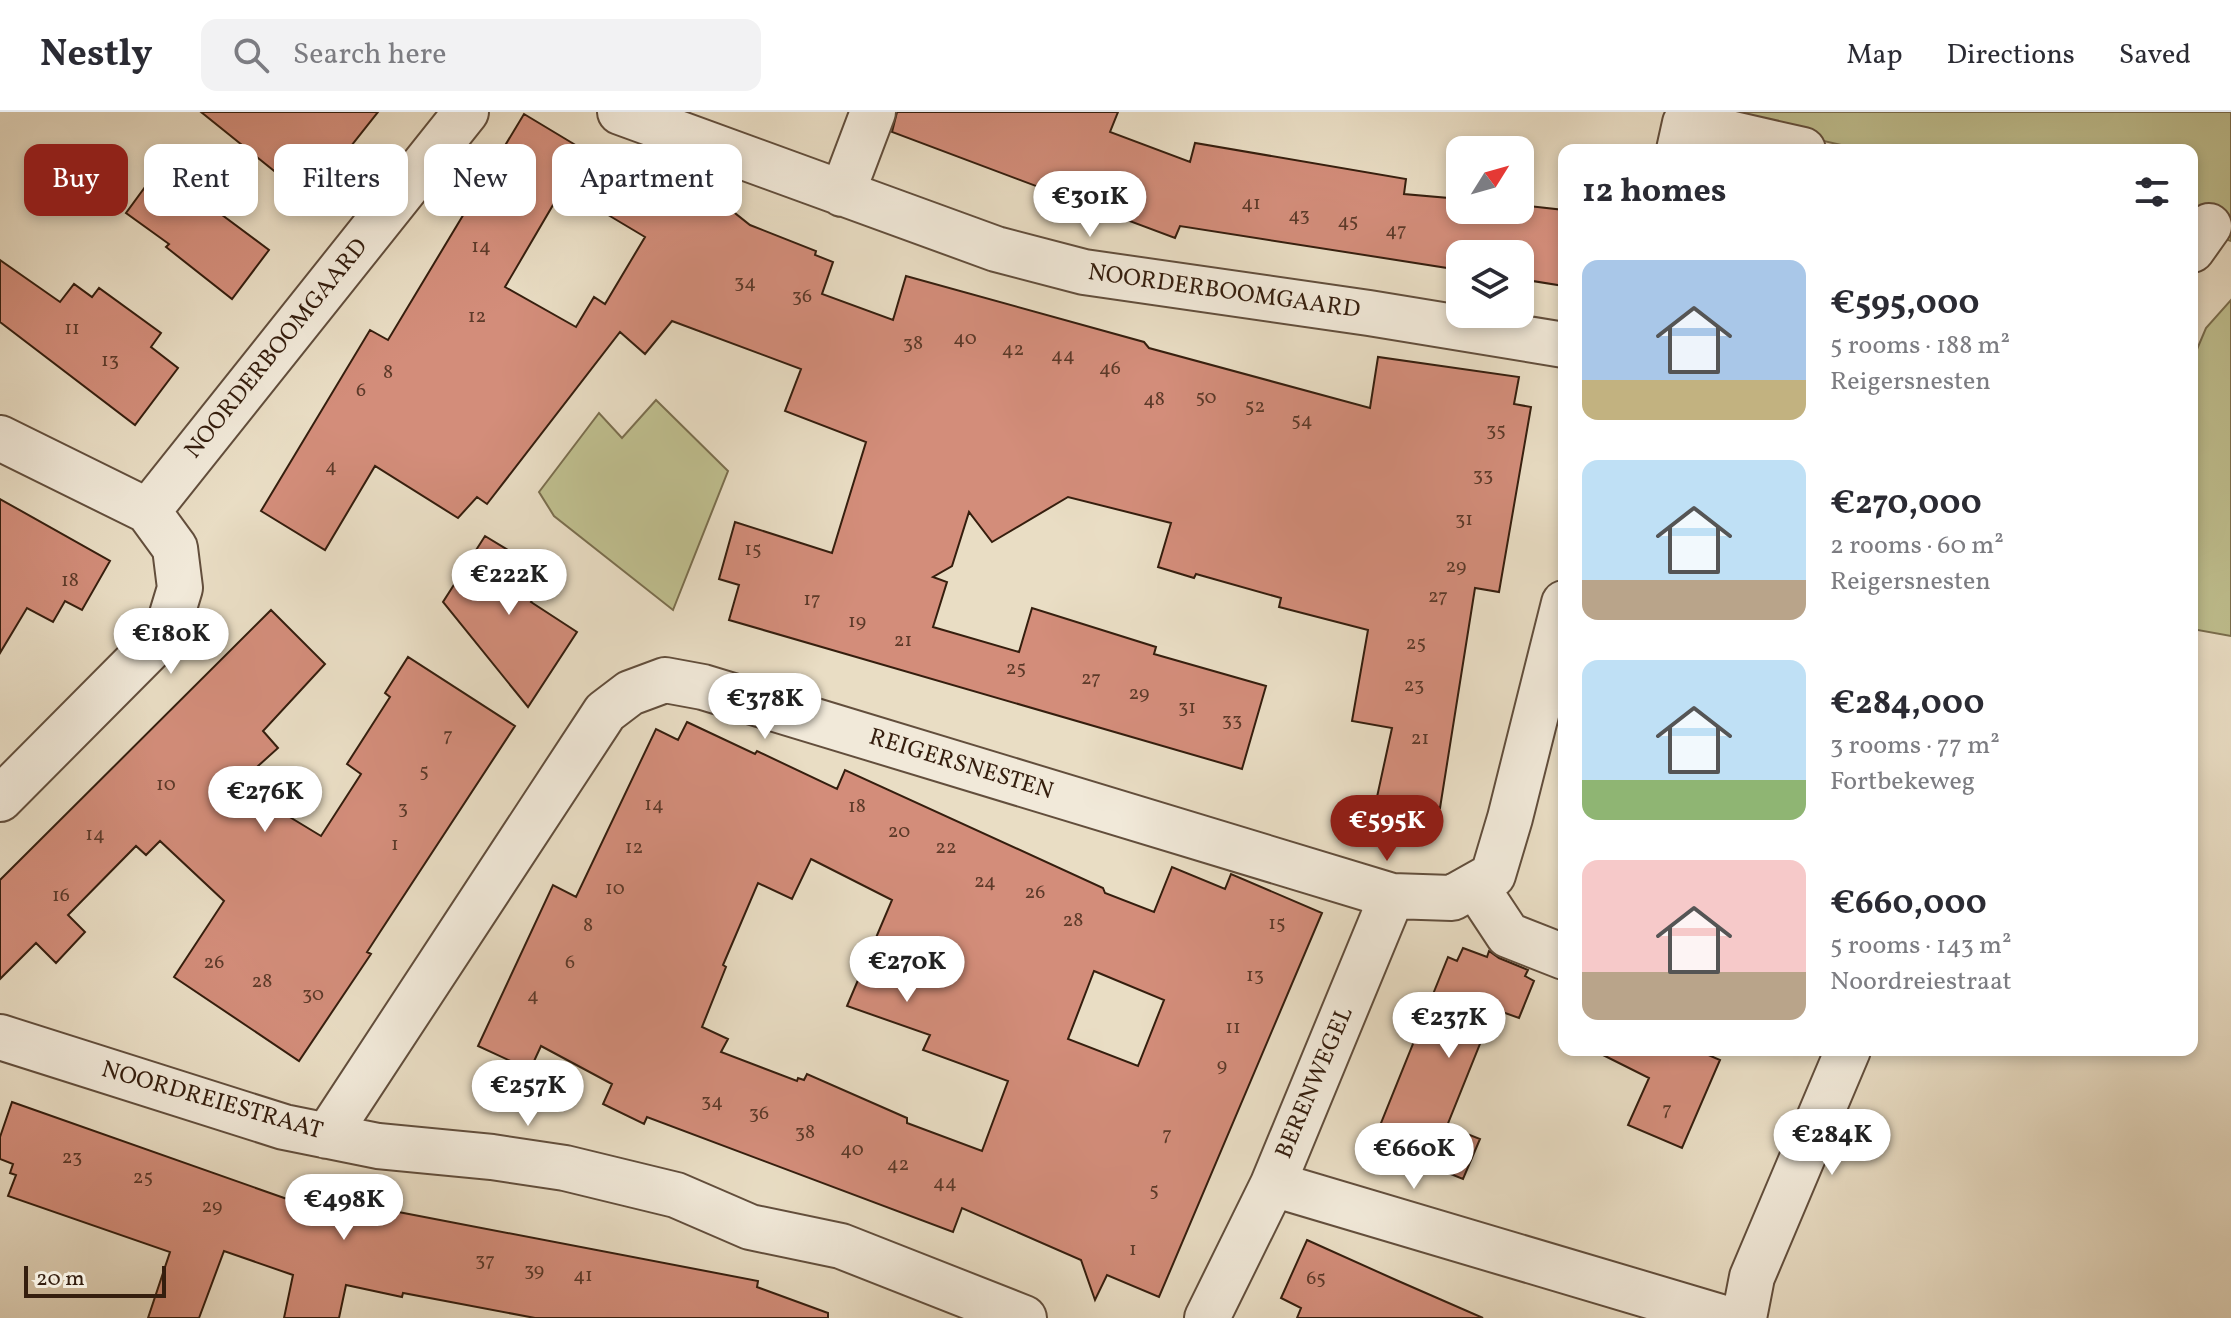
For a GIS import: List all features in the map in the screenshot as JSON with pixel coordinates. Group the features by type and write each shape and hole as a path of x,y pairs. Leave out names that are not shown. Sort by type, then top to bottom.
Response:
{"street":[{"name":"NOORDERBOOMGAARD","path":"148,511 466,112"},
{"name":"NOORDERBOOMGAARD","path":"620,112 996,249 1084,272 1558,344"},
{"path":"842,194 873,112"},
{"path":"1682,137 1747,144"},
{"path":"0,438 148,511 175,548 180,588 167,631 0,799"},
{"path":"1392,896 1452,898 1493,875 1558,627"},
{"name":"REIGERSNESTEN","path":"327,1136 605,712 630,693 665,680 703,687 1392,896"},
{"path":"1475,885 1508,935 1558,955"},
{"name":"BERENWEGEL","path":"1273,1184 1392,896"},
{"name":"NOORDREIESTRAAT","path":"0,1037 284,1127 378,1146 565,1168 676,1195 750,1227 841,1246 1024,1318"},
{"path":"1744,1318 1752,1277 1845,1056"},
{"path":"1207,1318 1273,1184 1724,1318"}],"green space":[{"path":"1697,112 2231,112 2231,241 2198,230 2198,144 1837,144"},
{"path":"2231,300 2231,636 2198,630 2198,347 2206,328"},
{"path":"656,400 728,471 673,610 554,516 539,492 599,413 622,438"}],"building":[{"path":"201,112 378,112 353,144 274,144 274,171 258,158 258,144 241,144"},
{"path":"897,112 1118,112 1110,132 1190,162 1195,143 1406,179 1404,194 1446,198 1446,224 1534,224 1534,207 1558,209 1558,285 1534,281 1534,240 1446,240 1446,268 1180,226 1175,238 892,132"},
{"path":"524,114 574,144 552,144 552,207 505,287 576,327 594,297 605,304 645,237 610,216 739,216 750,225 816,251 815,255 833,262 822,294 893,320 906,276 1144,342 1149,348 1370,408 1378,357 1519,377 1514,404 1531,407 1499,592 1475,588 1440,808 1377,797 1392,728 1352,721 1368,630 1279,607 1281,598 1196,574 1194,578 1158,567 1171,523 1068,497 992,542 969,512 952,566 933,577 947,582 933,627 1019,652 1032,608 1156,647 1154,654 1266,686 1242,769 729,620 739,585 719,579 735,522 832,553 866,442 785,411 801,369 672,321 645,354 620,332 487,504 477,497 458,518 375,466 325,550 261,511 370,330 388,340 463,216 536,216 536,144 506,144"},
{"path":"144,188 144,216 223,216 269,250 232,299 166,247 169,244 128,214"},
{"path":"0,260 60,302 74,284 92,297 99,288 161,333 151,347 178,368 135,425 0,322"},
{"path":"0,499 110,561 82,610 65,601 53,622 27,608 0,653"},
{"path":"485,536 549,575 531,602 577,632 528,707 443,602"},
{"path":"271,610 325,664 263,731 278,748 237,785 321,836 361,774 347,764 390,697 385,693 408,657 515,726 367,952 371,954 299,1061 174,977 224,901 160,841 146,855 136,846 68,915 85,932 56,963 36,943 0,979 0,880"},
{"path":"687,722 837,789 845,770 1103,888 1105,893 1154,912 1172,867 1225,889 1231,874 1322,913 1159,1297 1107,1275 1095,1300 1081,1260 962,1208 953,1232 647,1117 644,1124 603,1104 612,1084 541,1046 530,1070 478,1046 553,885 576,897 656,729 678,740","holes":["811,859 892,900 847,1006 930,1035 923,1050 1008,1081 982,1151 907,1123 907,1118 807,1074 804,1080 798,1078 797,1081 721,1052 728,1039 702,1027 726,967 723,965 758,883 792,899","1094,971 1164,1000 1138,1066 1068,1039"]},
{"path":"1463,948 1487,957 1489,951 1528,970 1525,976 1534,981 1519,1018 1494,1009 1447,1126 1480,1139 1463,1179 1373,1143 1448,957 1457,961"},
{"path":"1605,1056 1711,1056 1720,1060 1682,1148 1628,1125 1649,1078"},
{"path":"12,1102 358,1224 362,1205 758,1281 757,1287 828,1313 828,1318 535,1318 346,1285 339,1318 284,1318 293,1275 224,1251 199,1318 148,1318 170,1252 8,1196 16,1175 10,1173 13,1164 0,1159 0,1137"},
{"path":"1307,1240 1483,1318 1297,1318 1301,1308 1281,1298"}]}
